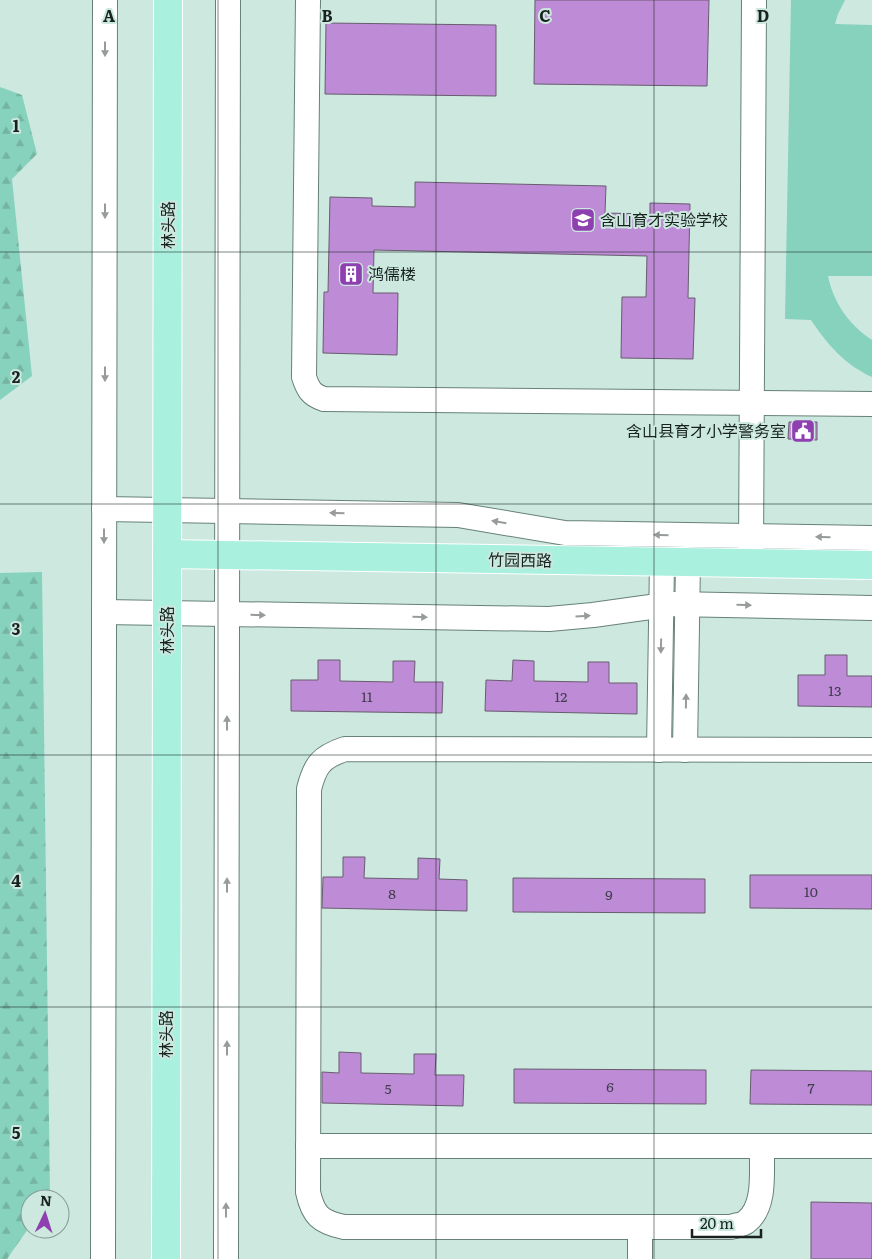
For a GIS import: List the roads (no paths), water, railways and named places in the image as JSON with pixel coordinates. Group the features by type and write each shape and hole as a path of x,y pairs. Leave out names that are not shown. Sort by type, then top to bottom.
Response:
{"main road":[{"name":"林头路","path":"166,1259 168,0"},
{"name":"竹园西路","path":"167,554 872,565"}],"street":[{"path":"103,1259 105,0"},
{"path":"226,1259 228,0"},
{"path":"308,0 304,376 307,388 314,396 324,399 872,404"},
{"path":"751,563 754,0"},
{"path":"104,509 458,515 565,534 872,538"},
{"path":"675,562 688,604 685,750"},
{"path":"659,750 662,606 675,562"},
{"path":"104,612 549,619 688,604 872,608"},
{"path":"762,1146 760,1202 755,1212 745,1223 731,1227 344,1227 331,1224 319,1218 311,1206 308,1192 309,789 312,776 318,763 331,754 345,749 872,750"},
{"path":"308,1146 872,1146"},
{"path":"640,1227 640,1259"}],"place":[{"name":"含山育才实验学校","path":"583,220"},
{"name":"鸿儒楼","path":"351,274"},
{"name":"含山县育才小学警务室","path":"803,431"}]}
